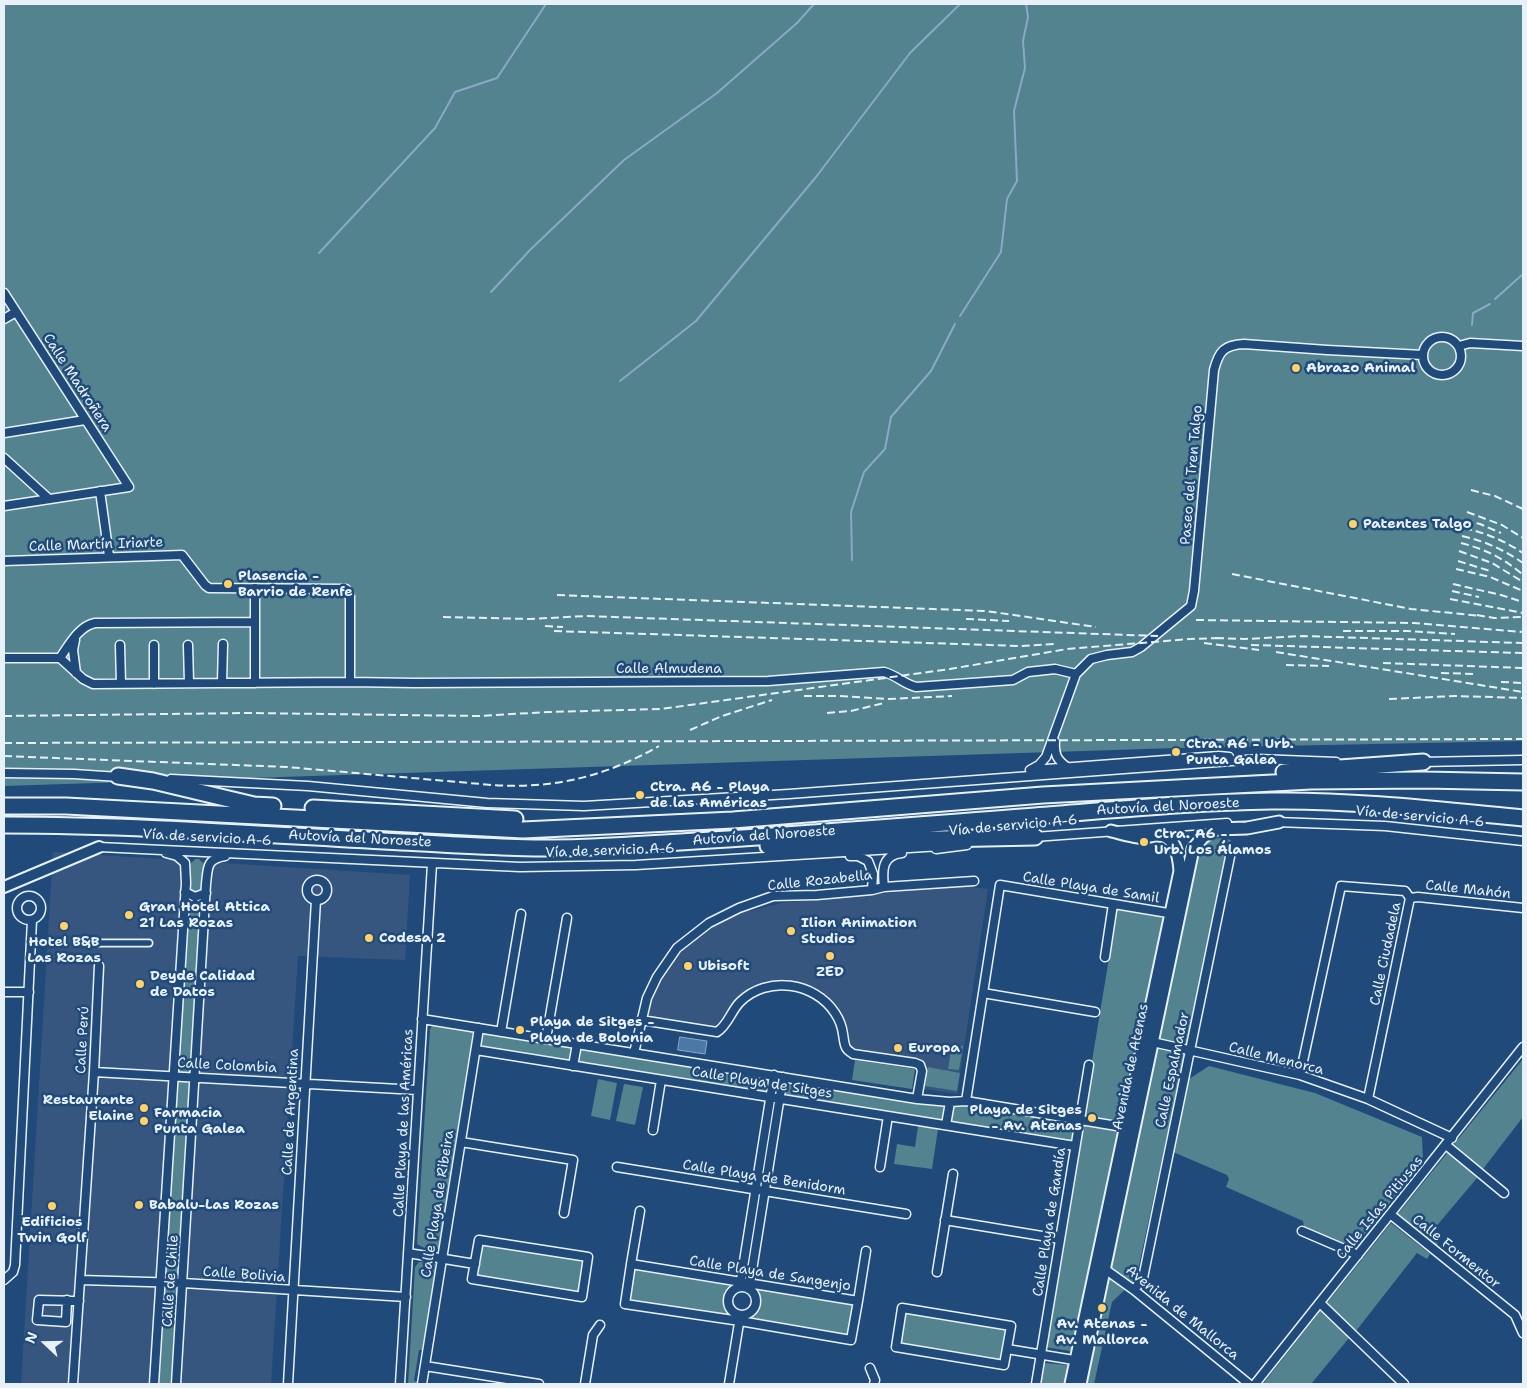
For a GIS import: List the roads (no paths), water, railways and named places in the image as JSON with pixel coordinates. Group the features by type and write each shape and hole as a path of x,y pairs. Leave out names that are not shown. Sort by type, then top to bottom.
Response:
{"highway":[{"path":"1100,792 1143,781 1422,762"},
{"path":"118,776 153,781 254,805 526,820 595,819 695,813 733,820"},
{"name":"Autovía del Noroeste","path":"4,806 86,807 523,830 733,820 994,798 1311,781 1424,780 1523,782"},
{"name":"Autovía del Noroeste","path":"4,825 63,825 218,831 520,848 590,847 1144,807 1271,801 1323,802 1435,809 1523,818"},
{"path":"520,848 559,856 595,856 882,840 1035,837"}],"main road":[{"name":"Avenida de Atenas","path":"1080,1384 1081,1361 1100,1267 1175,914 1193,849 1203,837 1216,829 1247,828 1279,822"},
{"name":"Avenida de Atenas","path":"1111,831 1140,837 1160,835 1174,843 1179,857 1180,871 1175,914"},
{"name":"Avenida de Atenas","path":"1071,1384 1081,1361"}],"street":[{"name":"Calle Madroñera","path":"4,293 85,420 130,486 100,491"},
{"path":"4,319 16,312"},
{"path":"1438,338 1450,338 1459,346 1461,351 1460,363 1457,368 1448,375 1436,374 1430,371 1423,355 1428,344 1438,338"},
{"path":"1459,346 1470,343 1523,346"},
{"name":"Paseo del Tren Talgo","path":"1076,674 1091,659 1132,652 1141,648 1191,606 1194,591 1214,370 1217,358 1224,349 1233,344 1244,344 1423,355"},
{"path":"4,433 85,420"},
{"path":"4,458 49,499"},
{"path":"4,506 100,491 109,556"},
{"name":"Calle Martín Iriarte","path":"4,561 182,554 209,588 342,588 348,591 350,596 350,682"},
{"path":"255,683 256,588"},
{"path":"4,658 60,658 76,636 88,624 255,622"},
{"path":"76,636 73,650 76,673"},
{"path":"222,683 223,644"},
{"path":"120,645 121,684"},
{"path":"154,645 154,684"},
{"path":"188,645 189,684"},
{"name":"Calle Almudena","path":"60,658 82,679 93,684 768,681 884,672 916,687 1013,680 1028,672 1054,669 1076,674"},
{"path":"1030,770 1046,758 1076,674"},
{"path":"1056,732 1054,750 1057,760 1067,768"},
{"path":"967,780 1030,770 1219,756 1362,762 1523,760"},
{"path":"4,773 74,774 308,786 487,803 584,806 789,794 1258,759"},
{"name":"Vía de servicio A-6","path":"4,887 99,847 520,867 636,865 977,844 1035,837 1217,823 1279,822 1385,826 1523,841"},
{"path":"884,887 882,872 886,862 894,854 977,844"},
{"name":"Calle de Chile","path":"147,848 177,856 185,863 184,910 154,1384"},
{"name":"Calle Espalmador","path":"1134,1290 1143,1278 1232,852"},
{"name":"Calle de Chile","path":"176,1384 209,864 215,857 242,853"},
{"path":"773,856 858,856 868,861 873,874 872,890"},
{"name":"Calle Playa de las Américas","path":"400,1384 432,864"},
{"name":"Calle Rozabella","path":"634,1053 647,998 654,984 678,948 709,923 739,908 773,896 974,881"},
{"name":"Calle Playa de Samil","path":"983,993 1000,885 1175,914"},
{"name":"Calle Ciudadela","path":"1300,1075 1342,886 1405,891 1410,898 1368,1099"},
{"path":"185,892 195,897 206,893"},
{"name":"Calle Mahón","path":"1410,898 1418,897 1523,908"},
{"name":"Calle de Argentina","path":"288,1384 316,900"},
{"path":"184,910 195,904 205,910"},
{"path":"1105,957 1113,904"},
{"path":"501,1032 521,914"},
{"path":"546,1039 567,918"},
{"path":"4,1280 13,1272 15,1265 32,920"},
{"path":"85,943 149,943"},
{"name":"Calle Perú","path":"73,1384 94,1072 99,966"},
{"path":"641,1020 717,1032 723,1028 731,1013 741,1001 755,991 774,986 791,986 806,989 830,1006 839,1020 846,1048 853,1054 916,1063 920,1066 922,1071 917,1099"},
{"path":"4,992 29,992"},
{"path":"966,1101 983,993 1095,1012"},
{"name":"Calle Playa de Sitges","path":"422,1019 917,1099 950,1102 966,1101 1130,1128"},
{"name":"Calle Playa de Ribeira","path":"422,1384 479,1028"},
{"name":"Calle Menorca","path":"1149,1041 1300,1075 1368,1099 1452,1138"},
{"path":"573,1066 577,1044"},
{"name":"Calle Islas Pitiusas","path":"1255,1384 1452,1138 1523,1046"},
{"name":"Calle Playa de Sitges","path":"476,1050 1075,1146"},
{"name":"Calle Playa de Gandía","path":"1036,1384 1089,1065"},
{"name":"Calle Colombia","path":"94,1072 418,1090"},
{"path":"744,1286 764,1191 778,1076"},
{"path":"653,1130 661,1080"},
{"path":"744,1286 755,1189 775,1098"},
{"path":"946,1125 950,1102"},
{"path":"880,1167 888,1116"},
{"path":"461,1142 573,1160 564,1213"},
{"path":"1446,1145 1504,1193"},
{"name":"Calle Playa de Benidorm","path":"617,1167 906,1214"},
{"path":"937,1272 953,1174"},
{"path":"631,1264 640,1211"},
{"name":"Calle Formentor","path":"1390,1214 1515,1316 1523,1333"},
{"path":"945,1220 1060,1239"},
{"path":"1302,1231 1358,1255"},
{"path":"479,1240 588,1257 582,1297 472,1279 475,1264 479,1240"},
{"path":"858,1301 866,1251"},
{"path":"408,1253 475,1264"},
{"name":"Calle Playa de Sangenjo","path":"631,1264 744,1286 858,1301 851,1340 740,1318 625,1304 631,1264"},
{"name":"Avenida de Mallorca","path":"1100,1267 1134,1290 1249,1384"},
{"name":"Calle Bolivia","path":"80,1280 183,1283 406,1297"},
{"path":"740,1318 750,1312 755,1305 755,1296 744,1286"},
{"path":"740,1318 730,1309 728,1300 732,1292 744,1286"},
{"path":"67,1300 66,1322 37,1320 39,1300 67,1300 79,1300"},
{"path":"1320,1303 1404,1384"},
{"path":"902,1308 1011,1326 1007,1348 1004,1365 896,1347 902,1308"},
{"path":"67,1310 78,1311"},
{"path":"730,1384 740,1318"},
{"path":"585,1384 593,1335 600,1325"},
{"path":"1007,1348 1081,1361"},
{"path":"425,1366 539,1384"},
{"path":"870,1368 875,1380 874,1384"}],"waterway":[{"path":"319,253 435,128 455,92 497,78 546,4"},
{"path":"491,292 530,250 624,160 717,93 797,23 814,4"},
{"path":"620,381 696,321 816,177 910,53 960,4"},
{"path":"960,316 1001,252 1007,199 1017,181 1014,111 1025,68 1023,41 1028,17 1026,4"},
{"path":"1495,299 1523,274"},
{"path":"1472,325 1473,313 1490,304"},
{"path":"852,560 851,512 864,472 885,449 891,417 931,371 955,324"}],"railway":[{"path":"1471,490 1495,496 1523,509"},
{"path":"1467,512 1502,525 1523,538"},
{"path":"1465,520 1501,533"},
{"path":"1464,528 1495,538 1523,553"},
{"path":"1462,536 1494,546 1523,563"},
{"path":"1461,543 1494,555 1523,575"},
{"path":"1459,551 1492,563 1523,582"},
{"path":"1458,561 1490,571"},
{"path":"1456,569 1490,577 1523,591"},
{"path":"1232,574 1411,609 1482,616"},
{"path":"1453,584 1523,602"},
{"path":"1452,591 1479,597"},
{"path":"557,595 986,611 1096,627"},
{"path":"1450,599 1523,613"},
{"path":"1477,615 1494,618 1523,617"},
{"path":"443,617 530,619 586,616 1158,636"},
{"path":"966,619 1009,621"},
{"path":"1196,620 1414,623 1523,632"},
{"path":"545,626 563,627"},
{"path":"554,631 1021,646 1054,644"},
{"path":"1343,631 1408,631 1455,634"},
{"path":"1216,638 1245,639 1303,636 1523,643"},
{"path":"4,716 250,713 478,716 661,709 950,669 1067,649 1223,638"},
{"path":"1204,643 1259,650"},
{"path":"1251,645 1523,653"},
{"path":"1276,652 1523,692"},
{"path":"1383,663 1523,668"},
{"path":"1286,665 1329,666"},
{"path":"1441,673 1476,674"},
{"path":"1501,682 1523,683"},
{"path":"804,696 888,699 952,696"},
{"path":"1389,699 1456,696 1523,698"},
{"path":"690,730 722,716 772,700"},
{"path":"827,713 851,711 884,703"},
{"path":"4,743 1523,739"},
{"path":"4,756 287,767 515,786 558,783 578,779 618,766 659,746"}],"place":[{"name":"Abrazo Animal","path":"1296,368"},
{"name":"Patentes Talgo","path":"1353,524"},
{"name":"Plasencia - Barrio de Renfe","path":"228,584"},
{"name":"Ctra. A6 - Urb. Punta Galea","path":"1176,752"},
{"name":"Ctra. A6 - Playa de las Américas","path":"640,795"},
{"name":"Ctra. A6 - Urb. Los Álamos","path":"1144,842"},
{"name":"Gran Hotel Attica 21 Las Rozas","path":"129,915"},
{"name":"Hotel B&B Las Rozas","path":"64,926"},
{"name":"Ilion Animation Studios","path":"791,931"},
{"name":"Codesa 2","path":"369,938"},
{"name":"ZED","path":"830,956"},
{"name":"Ubisoft","path":"688,966"},
{"name":"Deyde Calidad de Datos","path":"140,984"},
{"name":"Playa de Sitges - Playa de Bolonia","path":"520,1030"},
{"name":"Europa","path":"898,1048"},
{"name":"Restaurante Elaine","path":"144,1108"},
{"name":"Playa de Sitges - Av. Atenas","path":"1092,1118"},
{"name":"Farmacia Punta Galea","path":"144,1121"},
{"name":"Babalu-Las Rozas","path":"139,1205"},
{"name":"Edificios Twin Golf","path":"52,1206"},
{"name":"Av. Atenas - Av. Mallorca","path":"1102,1308"}]}
